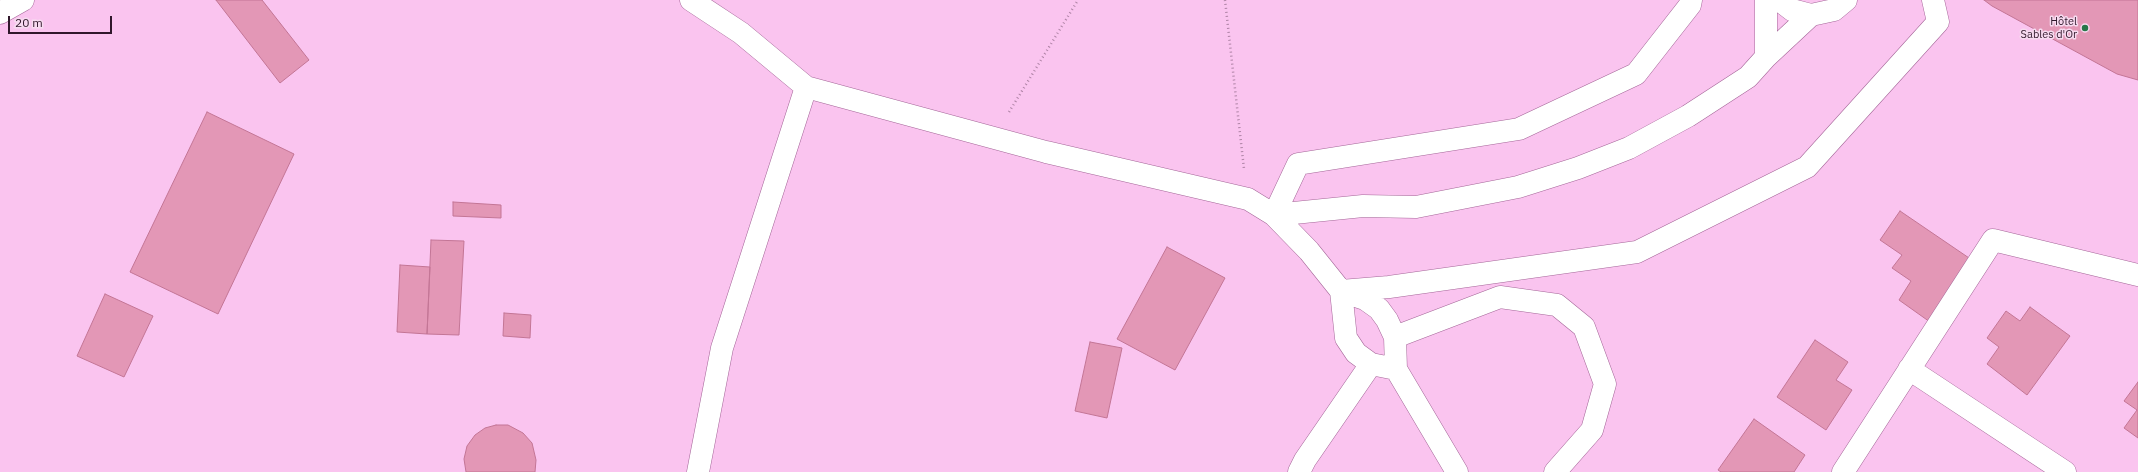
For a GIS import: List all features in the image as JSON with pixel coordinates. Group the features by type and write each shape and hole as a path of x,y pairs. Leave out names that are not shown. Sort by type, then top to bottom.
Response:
{"street":[{"path":"0,13 23,0"},
{"path":"691,0 741,33 806,87 1046,152 1248,199 1274,215 1309,251 1341,291 1346,338 1356,353 1371,364 1396,369"},
{"path":"1274,215 1298,164 1519,129 1636,74 1690,5 1691,0"},
{"path":"1766,0 1766,57"},
{"path":"1779,0 1792,10 1811,14 1834,10 1846,0"},
{"path":"1341,291 1390,287 1637,252 1807,167 1938,22 1933,0"},
{"path":"1274,215 1363,206 1416,207 1518,187 1578,168 1629,148 1688,116 1748,77 1766,57 1811,14"},
{"path":"698,472 722,348 806,87"},
{"path":"1843,472 1993,240 2138,275"},
{"path":"1341,291 1365,299 1379,309 1387,320 1395,337 1396,369 1457,472"},
{"path":"1395,337 1500,297 1557,305 1584,327 1606,384 1592,430 1555,472"},
{"path":"1299,472 1305,460 1371,364"},
{"path":"1909,369 2065,472"}],"path":[{"path":"993,138 1078,0"},
{"path":"1225,0 1248,199"}],"building":[{"path":"216,0 262,0 309,60 280,83"},
{"name":"Hôtel Sables d'Or","path":"1984,0 2138,0 2138,80 2117,74 1992,6"},
{"path":"207,112 294,154 218,314 130,272"},
{"path":"453,202 501,205 501,218 453,216"},
{"path":"1900,211 1972,260 1930,322 1899,300 1911,281 1892,268 1902,255 1880,240"},
{"path":"431,240 464,241 459,335 427,334"},
{"path":"1167,247 1225,278 1175,370 1117,339"},
{"path":"400,265 430,267 427,334 397,332"},
{"path":"105,294 153,316 124,377 77,356"},
{"path":"2030,307 2070,336 2027,395 1987,364 1999,347 1987,338 2006,311 2020,321"},
{"path":"504,313 531,315 530,338 503,336"},
{"path":"1815,340 1848,362 1836,380 1852,390 1826,430 1777,397"},
{"path":"1090,342 1122,348 1107,418 1075,411"},
{"path":"2138,382 2138,438 2124,428 2137,410 2124,401"},
{"path":"1754,419 1805,455 1794,472 1721,472 1718,470"},
{"path":"496,425 508,425 523,433 532,443 536,460 535,472 466,472 464,459 467,446 475,435 485,428"}],"place":[{"name":"Hôtel Sables d'Or","path":"2085,28"}]}
